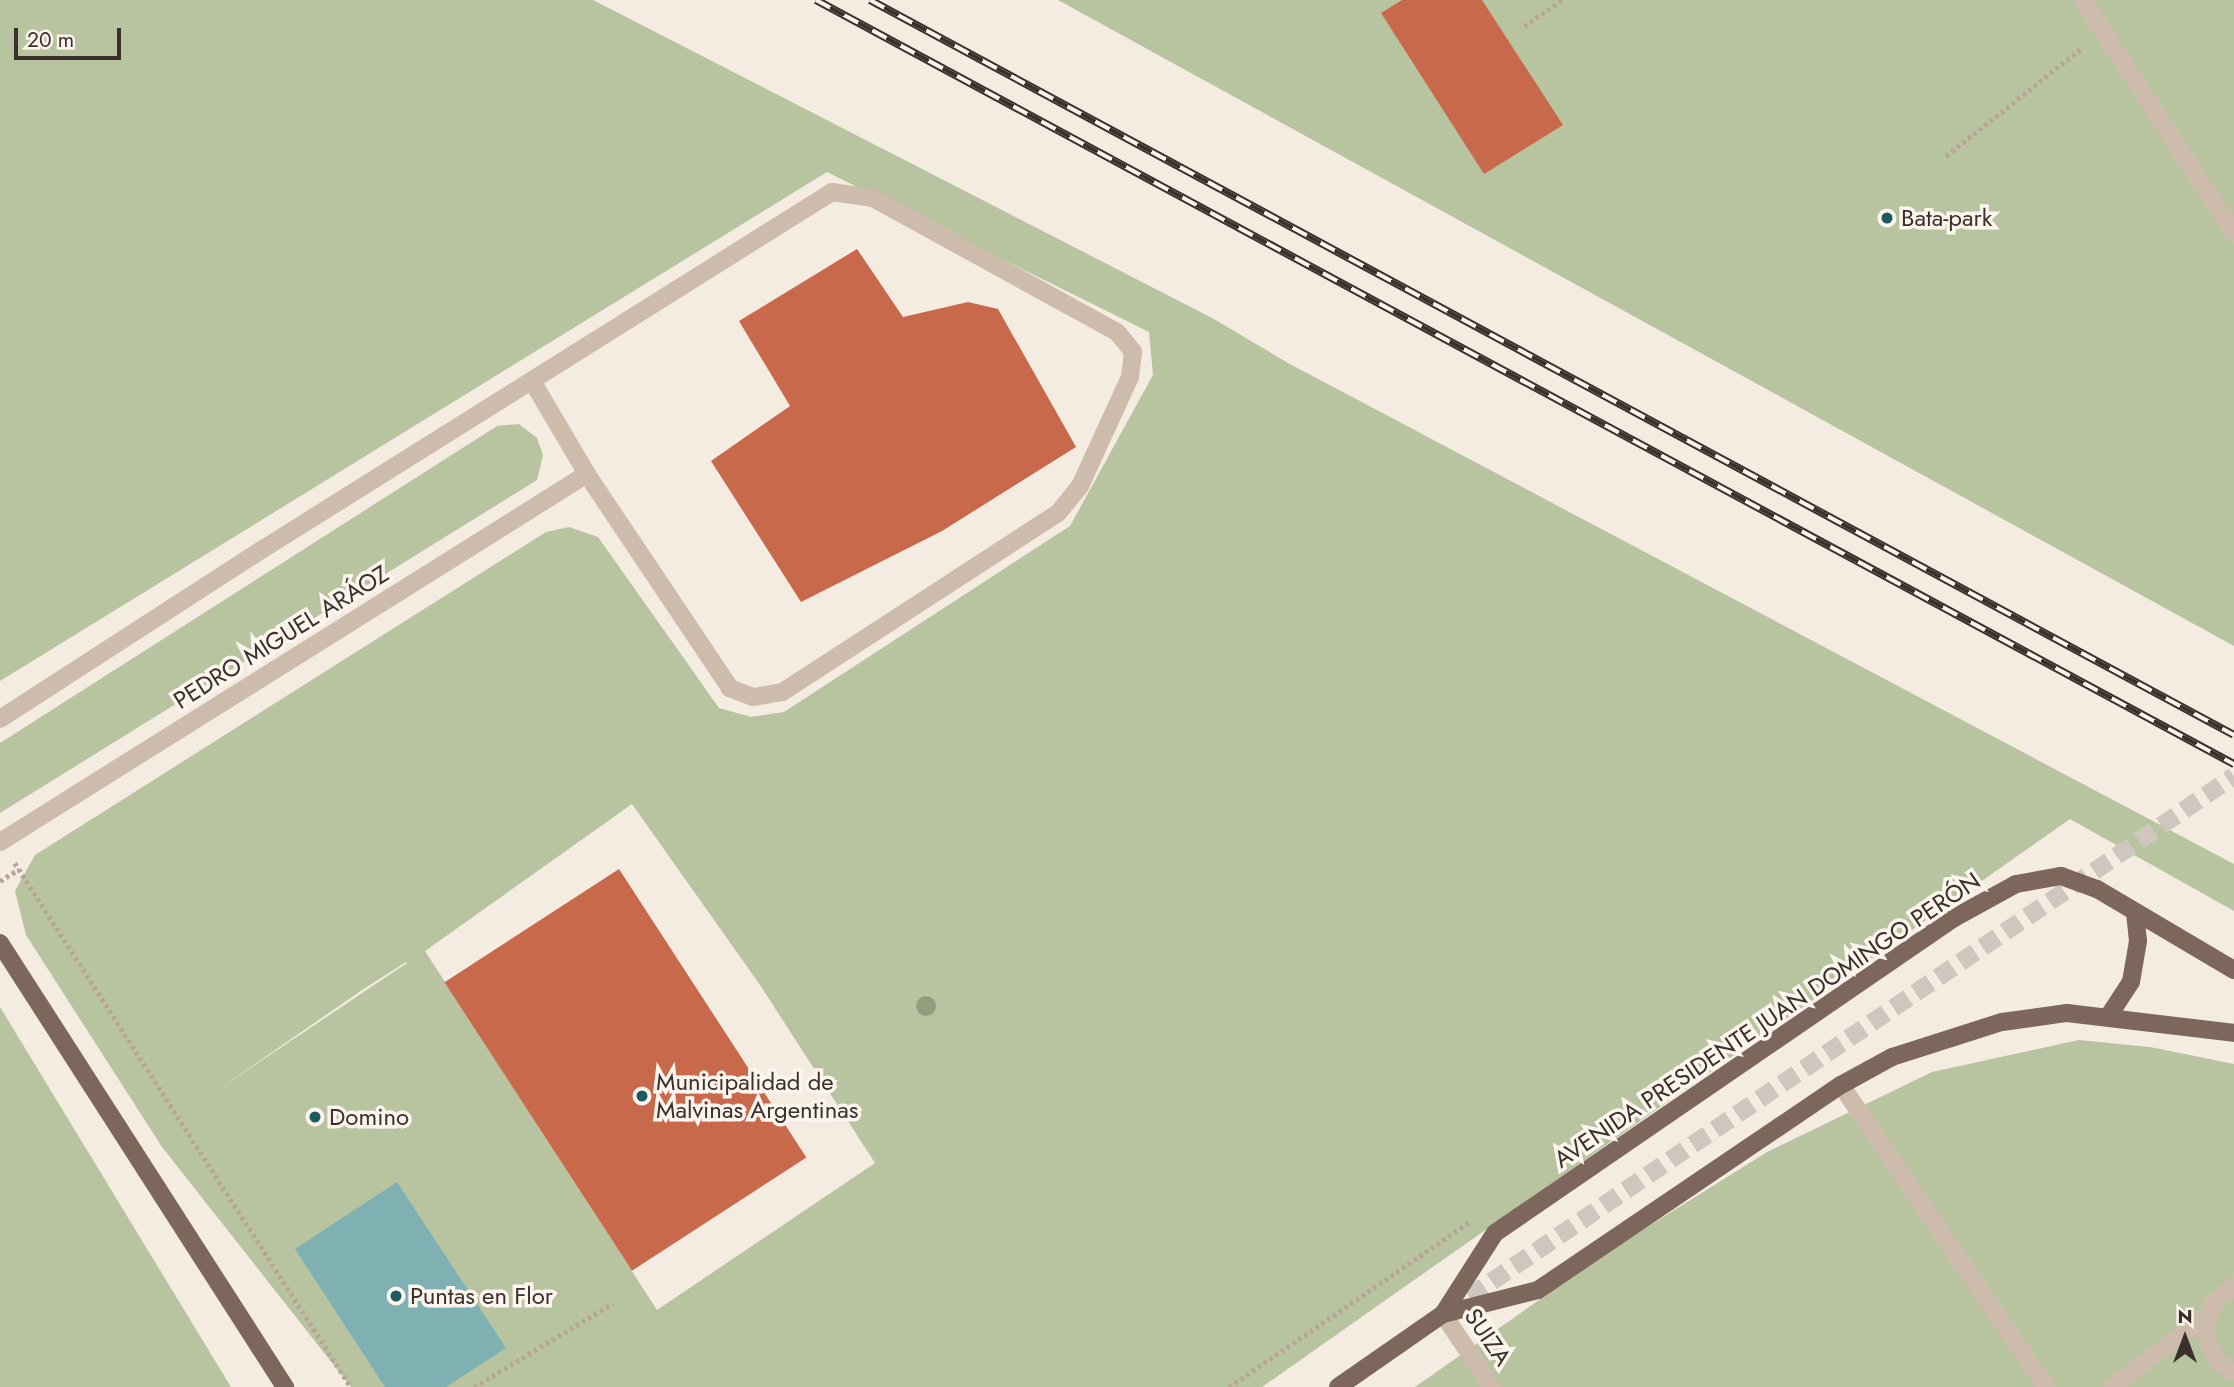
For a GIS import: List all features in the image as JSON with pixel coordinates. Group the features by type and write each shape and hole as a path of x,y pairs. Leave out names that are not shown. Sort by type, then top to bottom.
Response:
{"main road":[{"name":"AVENIDA PRESIDENTE JUAN DOMINGO PERÓN","path":"1443,1314 1495,1233 1954,918 2016,884 2061,876 2098,889 2234,970"},
{"path":"2110,1014 2131,982 2138,941 2135,913"},
{"path":"0,943 285,1387"},
{"name":"AVENIDA PRESIDENTE JUAN DOMINGO PERÓN","path":"1338,1387 1443,1314 1538,1290 1841,1085 1892,1057 2002,1022 2110,1014 2234,1033"}],"street":[{"path":"2083,0 2234,233"},
{"path":"0,719 532,381 832,192 873,198 1117,332 1133,352 1130,377 1080,486 1058,513 782,692 753,696 730,688 587,474 532,381"},
{"name":"PEDRO MIGUEL ARÁOZ","path":"1,842 587,474"},
{"path":"1841,1085 2046,1387"},
{"path":"2112,1387 2206,1316 2222,1293 2234,1286"},
{"name":"SUIZA","path":"1443,1314 1492,1387"},
{"path":"2206,1316 2209,1348 2234,1373"}],"path":[{"path":"1524,26 1562,0"},
{"path":"1946,156 2103,31"},
{"path":"1,842 351,1387"},
{"path":"0,881 19,869"},
{"path":"474,1387 613,1303"}],"green space":[{"path":"0,0 593,0 1214,319 1288,363 2234,864 2234,911 2070,819 1262,1387 351,1387 162,1147 26,935 15,891 35,855 546,532 569,527 598,537 719,708 751,717 784,712 1070,526 1153,375 1149,332 827,172 0,681","holes":["632,804 760,985 875,1163 657,1310 425,951","407,963 219,1089 365,988"]},
{"path":"1058,0 2234,0 2234,646"},
{"path":"519,424 537,438 543,455 537,480 0,813 0,743 497,426"},
{"path":"0,1007 231,1387 0,1387"},
{"path":"2079,1040 2150,1047 2234,1064 2234,1387 1415,1387 1609,1251 1767,1152 1932,1072"}],"water":[{"path":"397,1182 506,1348 446,1387 385,1387 295,1249"}],"building":[{"path":"1402,0 1482,0 1563,125 1484,174 1381,13"},
{"path":"857,249 903,317 968,302 998,309 1076,447 942,531 801,602 711,461 790,406 739,321"},
{"name":"Municipalidad de Malvinas Argentinas","path":"619,869 806,1158 632,1271 445,982"}],"tunnel":[{"path":"1447,1312 2234,776"}],"railway":[{"path":"816,0 2234,764"},
{"path":"870,0 2234,735"}],"place":[{"name":"Bata-park","path":"1887,218"},
{"name":"Municipalidad de Malvinas Argentinas","path":"642,1096"},
{"name":"Domino","path":"315,1117"},
{"name":"Puntas en Flor","path":"396,1296"}]}
